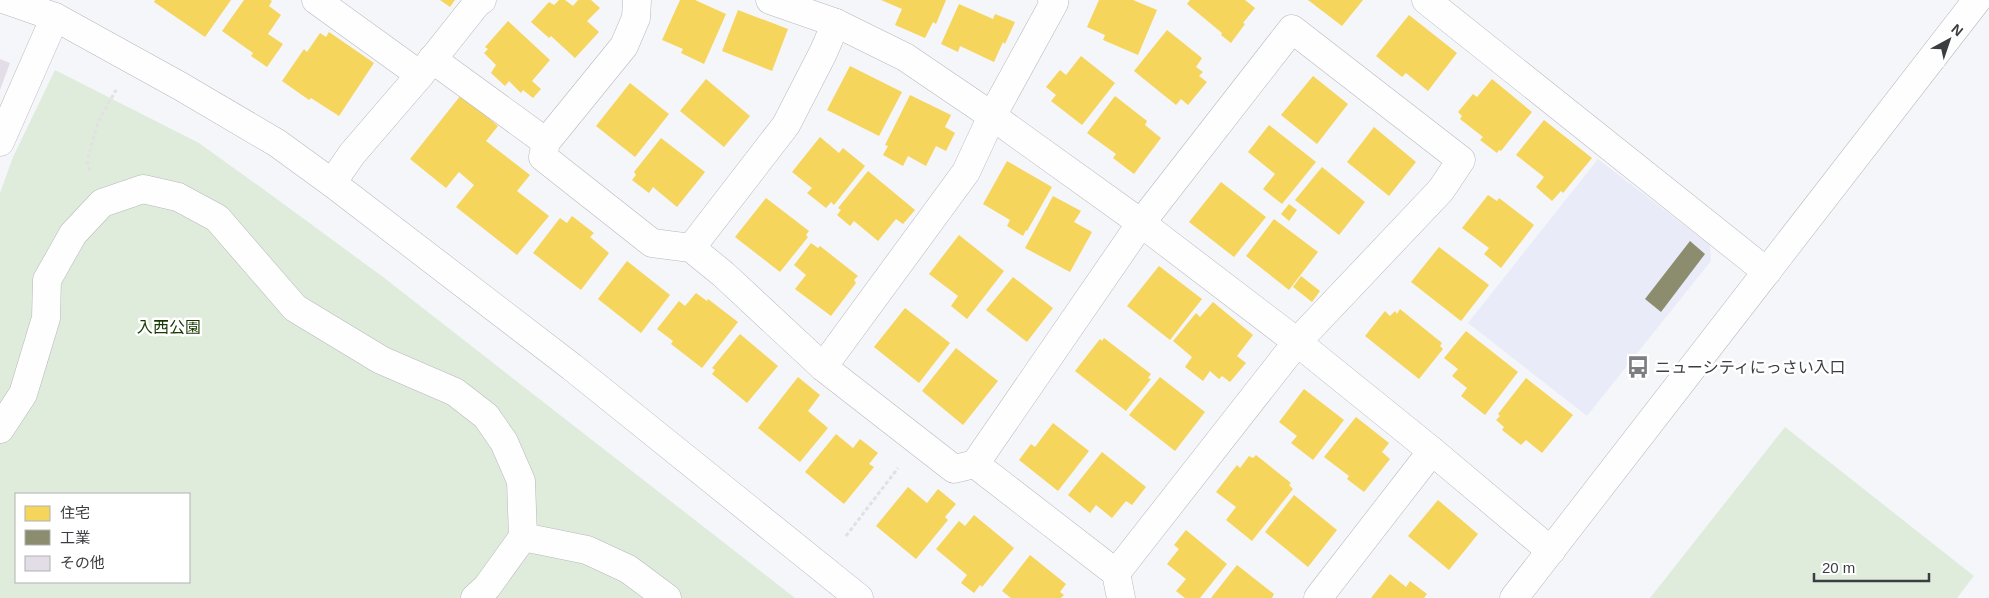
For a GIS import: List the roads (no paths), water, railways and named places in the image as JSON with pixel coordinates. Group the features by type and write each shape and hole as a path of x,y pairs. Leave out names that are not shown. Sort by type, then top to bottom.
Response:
{"street":[{"path":"6,0 56,17 277,143 332,183 572,368 859,598"},
{"path":"316,0 546,142"},
{"path":"332,183 352,154 478,2 482,0"},
{"path":"637,0 636,18 624,46 546,142 543,157 652,243 691,248 723,274 823,368 954,470 975,464 1141,223 1292,29 1461,160 1441,190 1298,342 1118,585 975,464"},
{"path":"770,0 836,23 906,57 992,116 1141,223 1298,342 1551,551"},
{"path":"823,368 966,172 992,116 1054,3 1052,0"},
{"path":"1426,0 1767,272"},
{"path":"1514,598 1977,0"},
{"path":"0,142 56,17"},
{"path":"691,248 786,126 836,23"},
{"path":"0,429 23,394 46,318 47,280 73,234 102,203 143,189 178,197 217,218 295,308 381,360 455,392 486,416 504,442 521,480 523,537 487,587 475,598"},
{"path":"1318,598 1432,451"},
{"path":"523,537 587,550 628,569 667,598"}],"place":[{"name":"ニューシティにっさい入口","path":"1638,367"}],"park label":[{"name":"入西公園","path":"169,327"}]}
